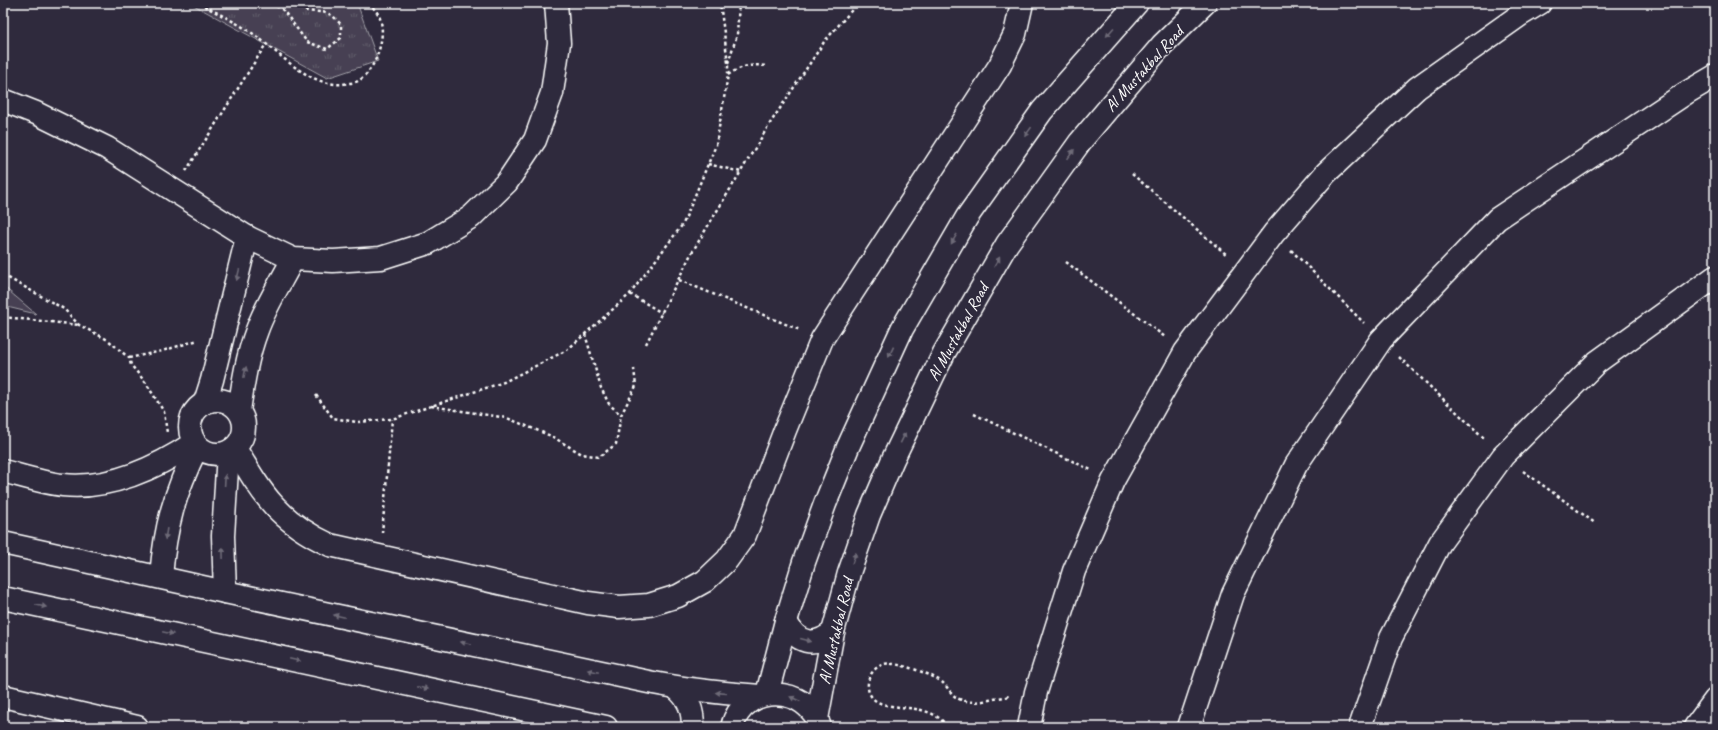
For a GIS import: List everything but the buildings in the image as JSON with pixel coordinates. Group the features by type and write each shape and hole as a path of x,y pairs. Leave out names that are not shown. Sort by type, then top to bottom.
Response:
{"street":[{"path":"3,100 36,113 107,148 247,237 293,259 333,261 381,258 428,243 471,217 507,182 535,140 552,93 559,43 556,3"},
{"path":"232,450 268,500 281,514 296,527 330,545 588,602 618,607 649,605 678,596 705,581 727,560 745,535 822,339 1000,65 1015,34 1022,3"},
{"path":"732,727 739,712 748,703 764,695 804,562 825,504 848,447 902,329 967,217 1042,111 1137,3"},
{"name":"Al Mustakbal Road","path":"818,723 833,632 849,573 864,530 893,459 944,353 1007,244 1080,142 1162,45 1205,3"},
{"path":"1029,727 1036,692 1074,571 1113,480 1185,352 1274,233 1326,172 1417,88 1520,15 1540,3"},
{"path":"1189,727 1233,594 1296,465 1381,340 1497,220 1686,93 1715,76"},
{"path":"205,402 247,237"},
{"path":"239,411 248,356 256,330 293,259"},
{"path":"1360,727 1391,638 1440,543 1503,456 1597,362 1715,277"},
{"path":"214,399 224,400 232,404 239,411 243,420 244,430 241,440 232,450 217,455 207,453 196,445 190,434 189,425 191,415 197,407 214,399"},
{"path":"3,471 63,485 91,484 119,479 145,471 196,445"},
{"path":"161,577 163,550 173,503 196,445"},
{"path":"225,592 223,536 232,450"},
{"path":"3,543 676,688 718,693 764,695 782,694 796,698 808,707 818,723"},
{"path":"3,598 606,727"},
{"path":"786,621 790,630 797,637 806,641 816,642 833,632"},
{"path":"676,688 684,695 690,705 693,716 693,727"},
{"path":"3,696 137,727"},
{"path":"1695,727 1715,700"}],"path":[{"path":"200,3 252,33 303,72 325,82 342,84 358,81 371,68 380,49 383,30 377,12 367,3"},
{"path":"236,3 244,3"},
{"path":"271,3 284,10 307,42 326,48 341,38 341,24 331,15 321,12 309,12 300,9 295,3"},
{"path":"316,395 333,418 357,422 392,419 504,382 567,350 630,294 682,224 716,145 728,75 728,63 720,3"},
{"path":"728,63 737,34 739,3"},
{"path":"646,344 691,254 741,172 824,42 851,11 856,3"},
{"path":"174,190 266,44"},
{"path":"728,75 736,69 746,66 756,64 766,66"},
{"path":"708,164 741,172"},
{"path":"1132,174 1245,271"},
{"path":"1274,233 1381,340 1503,456 1595,523"},
{"path":"1066,262 1185,352"},
{"path":"3,275 64,309 80,325 108,340 129,358 131,365 146,383 164,412 170,458"},
{"path":"679,280 822,339"},
{"path":"630,294 662,313"},
{"path":"3,317 80,325"},
{"path":"129,358 162,351 224,331"},
{"path":"585,334 601,388 610,404 621,415"},
{"path":"430,406 507,418 551,436 582,454 599,457 616,444 621,415 636,386 634,369"},
{"path":"974,414 1113,480"},
{"path":"380,556 392,419"},
{"path":"947,727 942,720 935,715 915,708 882,704 871,697 868,691 868,684 869,677 873,671 886,664 916,669 943,683 954,697 971,702 1036,692"}],"green space":[{"path":"190,3 357,3 378,61 327,78"},
{"path":"3,286 36,314 3,306"}]}
